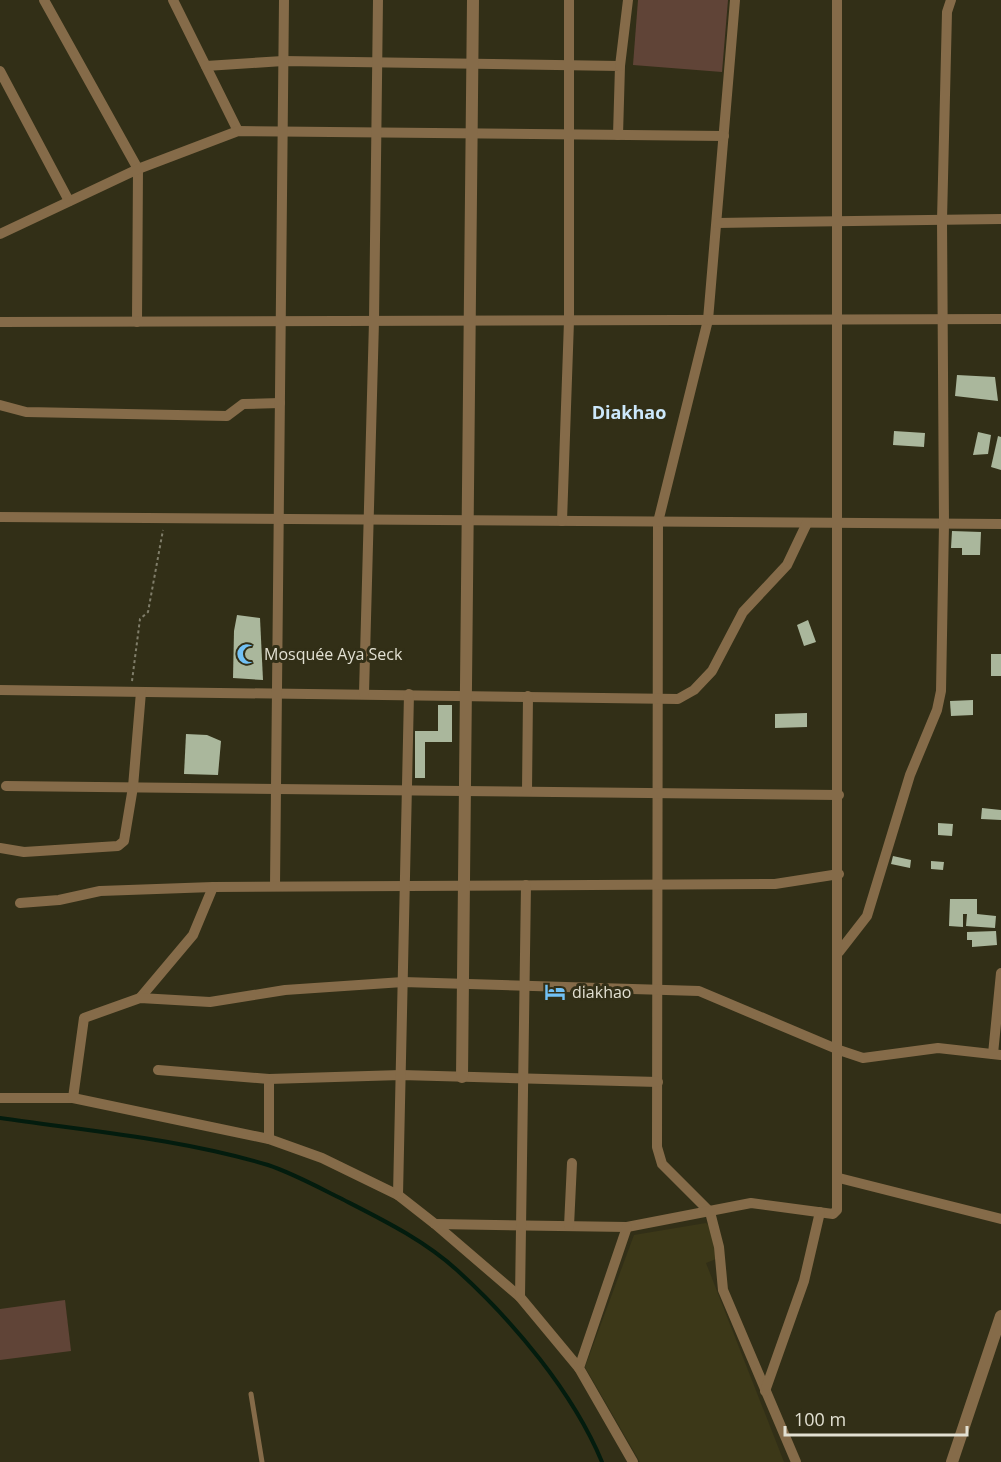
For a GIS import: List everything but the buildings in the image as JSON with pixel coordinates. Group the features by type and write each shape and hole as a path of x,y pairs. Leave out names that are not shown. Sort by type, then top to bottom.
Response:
{"street":[{"path":"44,0 138,169 138,322"},
{"path":"173,0 238,131"},
{"path":"179,11 183,0"},
{"path":"275,886 284,0"},
{"path":"364,693 374,321 378,0"},
{"path":"462,1077 473,0"},
{"path":"562,521 569,321 569,0"},
{"path":"618,135 620,66 628,0"},
{"path":"735,0 708,320 658,522 657,1147 662,1164 710,1212 719,1247 723,1290 796,1462"},
{"path":"435,1224 627,1227 751,1203 836,1213 839,1178 837,0"},
{"path":"839,952 867,916 910,775 937,710 943,673 942,220 947,12 951,0"},
{"path":"206,66 283,61 620,66"},
{"path":"0,71 69,201"},
{"path":"0,234 138,169 238,131 724,136"},
{"path":"717,223 1001,219"},
{"path":"0,322 1001,319"},
{"path":"0,405 26,412 227,416 243,404 280,403"},
{"path":"0,517 1001,524"},
{"path":"0,690 364,693 678,699 694,690 712,671 743,612 787,565 807,523"},
{"path":"0,848 24,852 118,846 124,841 133,787 136,692"},
{"path":"398,1195 409,694"},
{"path":"527,791 528,696"},
{"path":"6,786 839,795"},
{"path":"20,903 60,900 100,891 275,886 775,884 839,874"},
{"path":"519,1296 526,885"},
{"path":"141,998 193,935 213,887"},
{"path":"74,1098 84,1018 141,998 210,1002 285,990 403,982 463,986 699,991 711,994 745,1012 863,1058 938,1048 997,1055 1001,973"},
{"path":"158,1070 269,1079 400,1075 658,1082"},
{"path":"269,1079 269,1139"},
{"path":"0,1098 74,1098 269,1139 322,1158 398,1195 519,1296 579,1368 633,1462"},
{"path":"569,1226 572,1163"},
{"path":"839,1178 1001,1219"},
{"path":"765,1391 804,1281 820,1212"},
{"path":"579,1368 627,1227"},
{"path":"952,1462 1001,1316"}],"lane":[{"path":"251,1394 262,1462"}],"path":[{"path":"136,692 140,619 148,612 151,603 165,519"}],"shaded area":[{"path":"638,0 728,0 722,72 633,65"},
{"path":"706,1223 710,1226 716,1259 706,1263 784,1462 640,1462 585,1367 634,1235"},
{"path":"65,1300 71,1351 0,1360 0,1309"}],"waterway":[{"path":"0,1118 168,1142 268,1165 313,1184 400,1230 444,1259 500,1312 558,1384 590,1436 602,1462"}],"place":[{"name":"Mosquée Aya Seck","path":"247,654"},
{"name":"diakhao","path":"555,992"}],"district":[{"name":"Diakhao","path":"629,413"}]}
